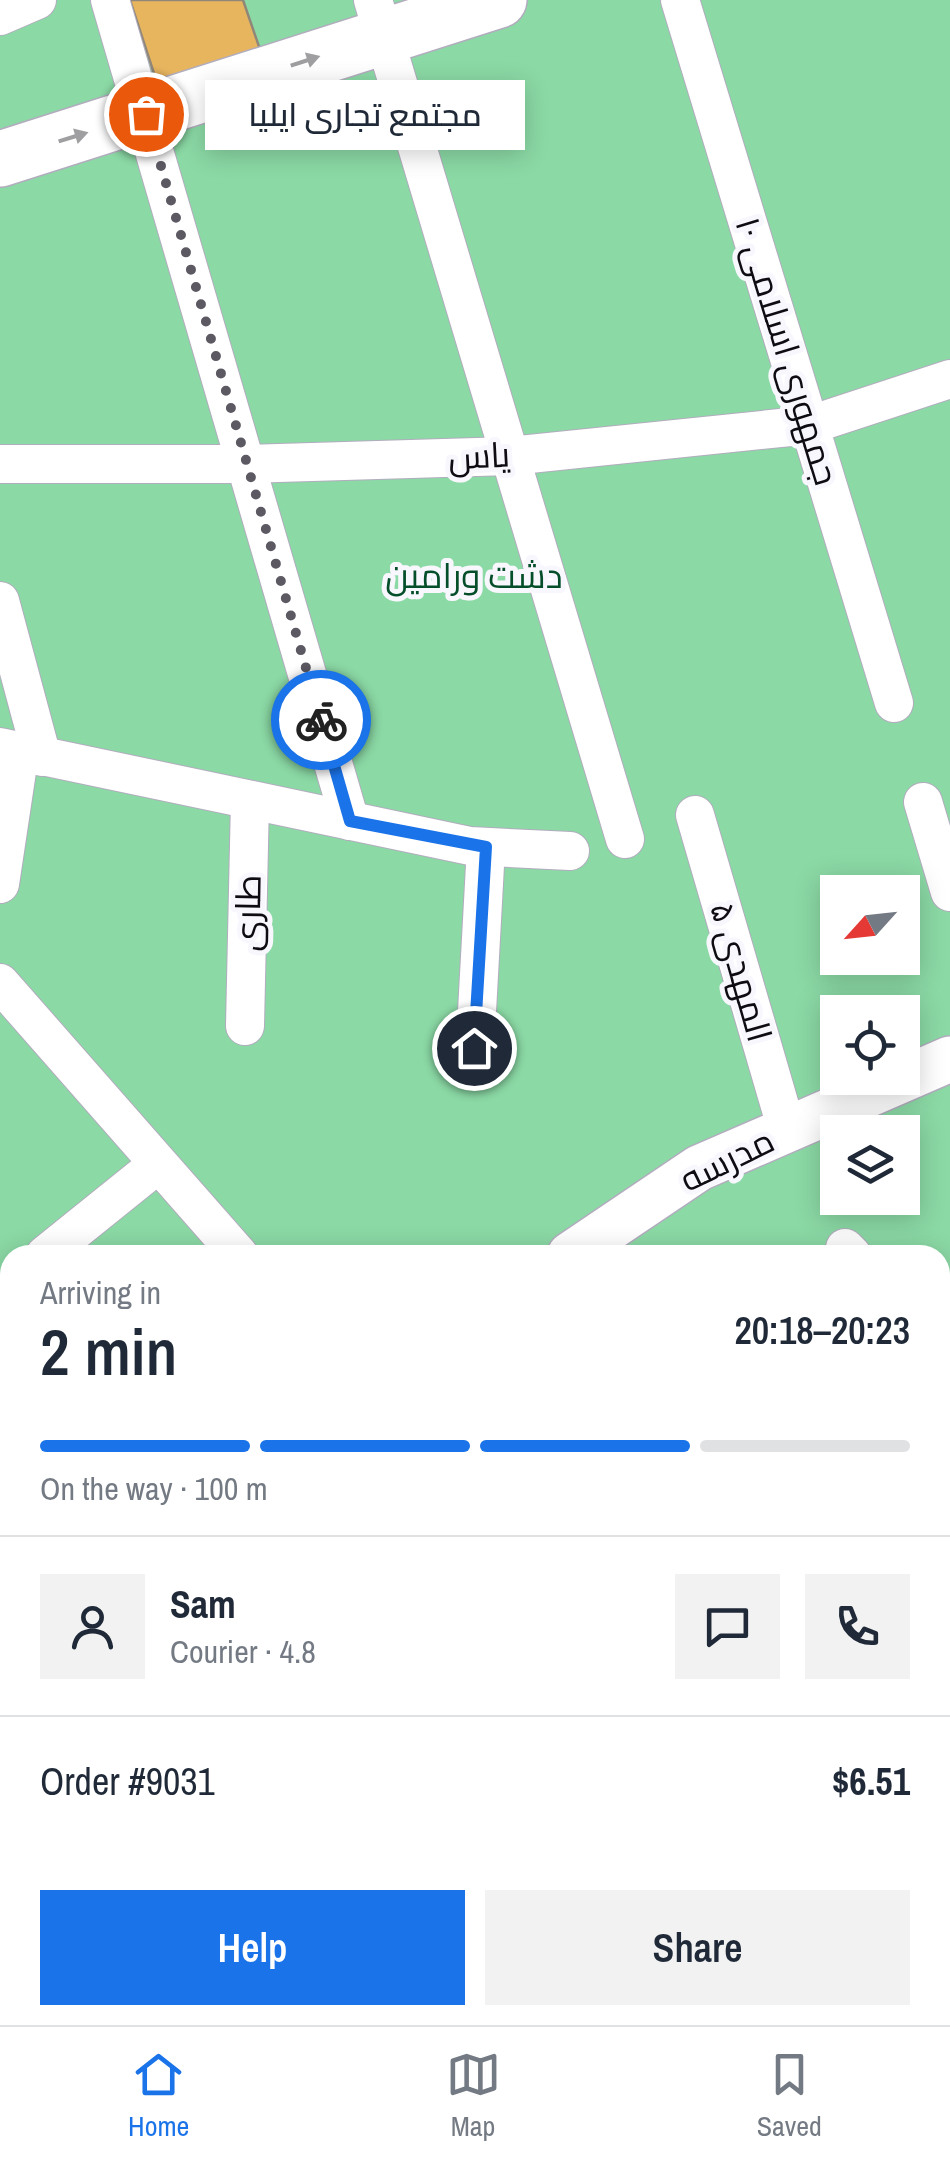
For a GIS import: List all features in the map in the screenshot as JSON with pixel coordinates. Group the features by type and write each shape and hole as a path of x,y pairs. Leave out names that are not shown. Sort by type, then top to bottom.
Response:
{"main road":[{"path":"0,159 146,114 378,18 498,0"}],"street":[{"path":"110,0 350,821"},
{"name":"جمهوری اسلامی ۱۰","path":"680,0 894,703"},
{"path":"378,18 625,838"},
{"name":"یاس","path":"0,464 247,464 510,456 810,425 950,379"},
{"path":"0,601 21,752 0,884"},
{"path":"21,752 486,847 570,851"},
{"name":"طاری","path":"245,1026 250,800"},
{"path":"924,802 950,892"},
{"name":"المهدی ۵","path":"695,815 787,1130"},
{"path":"474,1048 486,847"},
{"path":"0,983 230,1245"},
{"name":"مدرسه","path":"585,1245 699,1168 950,1059"},
{"path":"57,1245 158,1164"}],"green space":[{"name":"دشت ورامین","path":"0,0 950,0 950,1245 0,1245"}],"building":[{"path":"130,0 243,0 265,64 162,98"}],"way so far":[{"path":"146,114 321,720"}],"place":[{"name":"مجتمع تجاری ایلیا","path":"146,114"}],"route":[{"path":"321,720 350,821 486,847 474,1048"}]}
